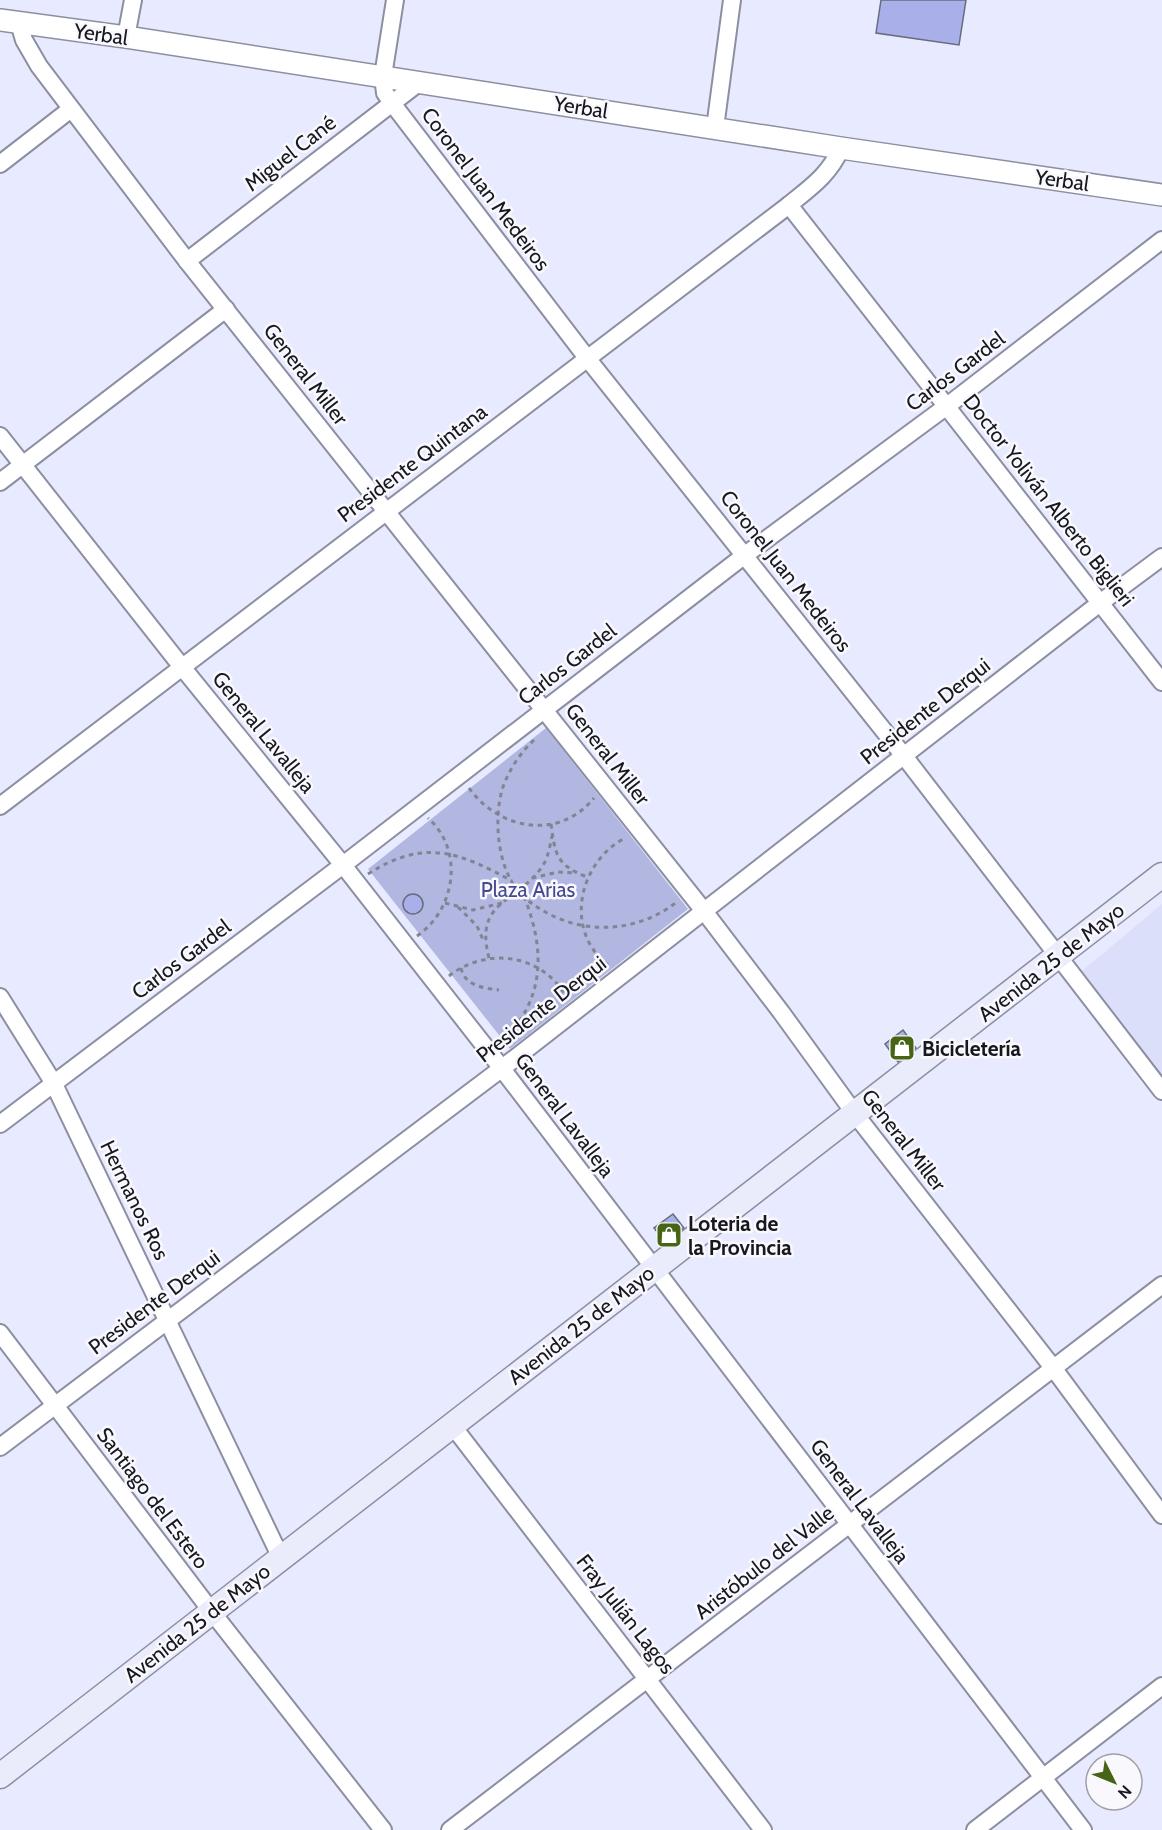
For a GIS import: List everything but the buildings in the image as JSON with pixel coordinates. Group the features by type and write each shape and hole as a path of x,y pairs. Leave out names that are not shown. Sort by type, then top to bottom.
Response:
{"main road":[{"name":"Avenida 25 de Mayo","path":"0,1776 1162,875"}],"street":[{"path":"126,37 133,0"},
{"path":"382,76 395,0"},
{"path":"715,128 732,0"},
{"name":"Yerbal","path":"9,21 421,81 841,148 1162,195"},
{"name":"General Miller","path":"9,21 24,40 39,66 187,261 704,911 781,1011 855,1114 1054,1369 1162,1515"},
{"name":"Coronel Juan Medeiros","path":"382,76 385,93 392,103 587,358 904,756 1162,1091"},
{"name":"Miguel Cané","path":"187,261 421,81"},
{"path":"0,164 71,109"},
{"name":"Presidente Quintana","path":"0,806 789,205 826,174 834,164 841,148"},
{"name":"Doctor Yoliván Alberto Biglieri","path":"789,205 1162,682"},
{"name":"Carlos Gardel","path":"0,1124 464,772 549,716 745,555 947,406 1162,240"},
{"path":"0,482 226,309"},
{"name":"General Lavalleja","path":"0,436 439,987 1083,1830"},
{"name":"Presidente Derqui","path":"0,1447 501,1069 1162,557"},
{"name":"Hermanos Ros","path":"0,997 53,1083 169,1320 281,1558"},
{"name":"Aristóbulo del Valle","path":"450,1830 1162,1286"},
{"name":"Santiago del Estero","path":"0,1333 212,1612 383,1830"},
{"name":"Fray Julián Lagos","path":"452,1425 763,1830"},
{"path":"975,1830 1162,1686"}],"path":[{"path":"490,1053 507,1037 528,1007 535,991 538,968 533,918 525,898 512,881 500,844 499,816 502,789 509,772 549,716"},
{"path":"464,772 469,788 482,805 499,816 521,824 550,824 573,816 590,803 603,784"},
{"path":"404,943 426,930 445,903 452,872 449,854 440,831 434,822 417,808"},
{"path":"550,824 556,855 562,865 588,877"},
{"path":"622,974 604,962 597,954 583,926 581,904 588,877 601,855 618,842 641,832"},
{"path":"485,943 485,926 490,915 543,866 552,836"},
{"path":"357,882 394,859 430,852 466,858 512,881"},
{"path":"532,878 558,872 578,873"},
{"path":"525,898 554,915 583,926 606,928 642,922 673,905 689,892"},
{"path":"445,903 473,910 504,902"},
{"path":"457,907 477,926 489,958"},
{"path":"439,987 450,975 461,968 489,958 510,958 538,968 549,975 563,991 574,1013"},
{"path":"461,968 464,977 474,984 500,990"}],"shaded area":[{"path":"1162,904 1162,1083 1077,975"}],"green space":[{"name":"Plaza Arias","path":"546,728 688,909 510,1049 368,869"}],"place":[{"name":"Bicicletería","path":"902,1048"},
{"name":"Loteria de la Provincia","path":"669,1235"}]}
